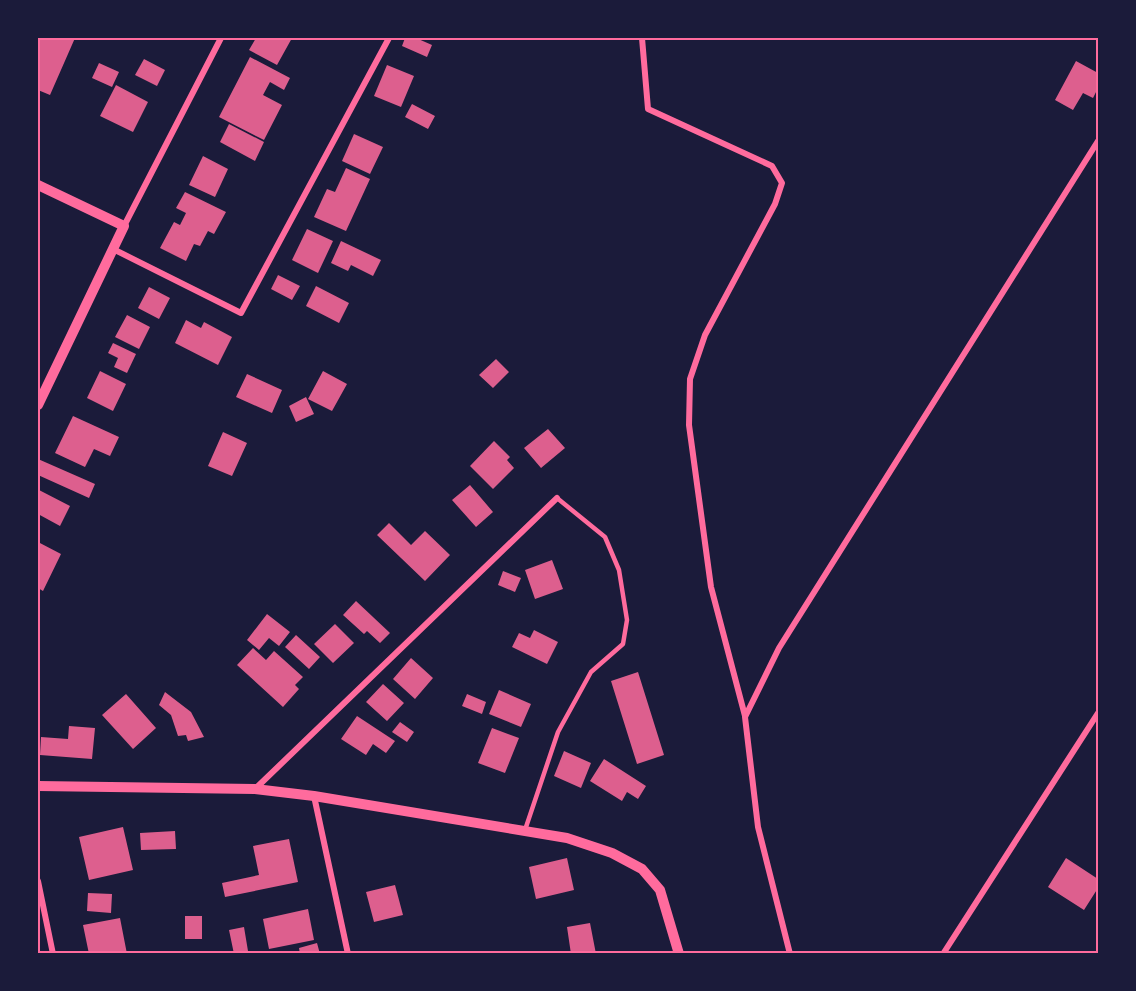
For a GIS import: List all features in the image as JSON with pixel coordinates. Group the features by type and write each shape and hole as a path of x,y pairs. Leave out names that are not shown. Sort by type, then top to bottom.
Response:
{"street":[{"path":"38,405 124,225 221,38"},
{"path":"113,249 242,313 389,38"},
{"path":"642,38 648,109 772,166 782,183 776,204 705,336 690,379 689,425 711,586 745,717 758,827 790,954"},
{"path":"745,717 779,648 1098,141"},
{"path":"38,185 124,225"},
{"path":"255,789 557,498"},
{"path":"943,954 1098,714"},
{"path":"38,786 255,789 314,796 567,838 612,853 642,869 660,890 679,954"},
{"path":"314,796 348,954"},
{"path":"38,880 53,954"},
{"path":"38,915 44,908"}],"lane":[{"path":"525,830 558,732 591,672 600,661 623,644 627,620 619,570 605,537 557,498"}],"building":[{"path":"38,38 75,38 50,95 38,90"},
{"path":"256,38 292,38 277,65 249,50"},
{"path":"405,38 416,38 432,45 427,57 402,46"},
{"path":"250,57 290,78 284,90 270,82 263,95 282,105 264,140 219,117"},
{"path":"144,59 165,70 157,86 135,75"},
{"path":"1076,61 1098,73 1098,88 1093,98 1083,93 1073,110 1055,100"},
{"path":"99,63 119,72 112,87 92,78"},
{"path":"387,65 414,76 401,107 374,96"},
{"path":"116,85 148,102 133,132 100,116"},
{"path":"412,104 435,116 428,129 405,117"},
{"path":"229,124 264,142 255,161 220,142"},
{"path":"354,134 383,147 370,174 342,161"},
{"path":"203,156 228,169 215,197 189,185"},
{"path":"346,168 370,179 346,231 314,217 327,189 335,192"},
{"path":"185,192 226,212 214,234 208,231 200,246 194,244 186,261 160,248 174,222 180,225 186,213 176,208"},
{"path":"307,229 333,241 318,273 292,260"},
{"path":"341,241 381,260 373,276 351,265 348,271 331,263"},
{"path":"278,275 300,286 292,300 271,289"},
{"path":"316,286 349,303 339,323 306,306"},
{"path":"149,287 170,298 159,319 138,308"},
{"path":"127,315 150,327 139,349 115,337"},
{"path":"186,320 201,328 204,322 232,337 218,365 175,343"},
{"path":"113,343 136,354 127,373 114,367 118,358 108,353"},
{"path":"496,359 509,372 493,388 479,375"},
{"path":"100,371 126,384 113,411 87,398"},
{"path":"323,371 347,384 332,411 308,399"},
{"path":"247,374 282,390 272,413 236,397"},
{"path":"306,397 314,414 296,422 289,406"},
{"path":"73,416 119,437 110,456 94,449 85,467 55,453"},
{"path":"548,429 565,448 541,468 524,448"},
{"path":"223,432 247,443 232,476 208,466"},
{"path":"494,441 510,457 507,460 514,468 493,489 470,466"},
{"path":"38,459 95,484 89,498 38,475"},
{"path":"470,485 493,512 476,527 452,500"},
{"path":"39,490 70,506 60,526 38,514"},
{"path":"389,523 411,545 425,531 450,555 425,581 377,535"},
{"path":"38,542 61,554 43,591 38,588"},
{"path":"552,560 563,589 535,599 525,570"},
{"path":"503,571 521,578 515,592 498,585"},
{"path":"356,601 390,633 380,643 367,631 364,634 343,615"},
{"path":"267,614 290,632 279,646 269,638 259,650 247,640"},
{"path":"335,624 354,643 333,663 314,644"},
{"path":"534,630 558,642 547,664 512,647 519,633 530,638"},
{"path":"296,635 320,657 309,669 285,647"},
{"path":"253,648 266,660 274,651 303,677 295,685 299,689 283,707 237,665"},
{"path":"411,658 433,678 415,699 393,679"},
{"path":"638,672 664,755 637,764 611,681"},
{"path":"383,684 404,703 387,721 366,702"},
{"path":"499,690 531,704 521,727 489,714"},
{"path":"165,692 191,712 204,737 188,741 186,735 178,736 171,715 159,705"},
{"path":"126,694 156,728 133,749 102,715"},
{"path":"467,694 486,702 482,714 462,706"},
{"path":"357,716 395,741 386,753 373,744 366,755 341,739"},
{"path":"400,722 414,732 407,742 392,732"},
{"path":"69,726 95,728 92,759 40,755 41,737 68,739"},
{"path":"492,728 519,738 505,773 478,763"},
{"path":"564,751 591,763 581,788 554,776"},
{"path":"604,759 646,786 638,799 627,792 622,801 590,781"},
{"path":"123,827 133,870 89,880 79,837"},
{"path":"175,831 176,849 141,850 140,833"},
{"path":"289,839 298,882 225,897 222,883 259,875 253,846"},
{"path":"567,858 574,890 536,899 529,867"},
{"path":"1066,858 1098,879 1098,888 1084,910 1048,887"},
{"path":"395,885 403,915 374,922 366,892"},
{"path":"88,893 112,894 111,913 87,911"},
{"path":"308,909 314,940 269,949 263,919"},
{"path":"185,916 202,916 202,939 185,939"},
{"path":"120,918 127,954 89,954 83,925"},
{"path":"590,923 596,954 571,954 567,927"},
{"path":"244,927 248,951 234,954 229,930"},
{"path":"317,943 320,954 300,954 299,948"}]}
